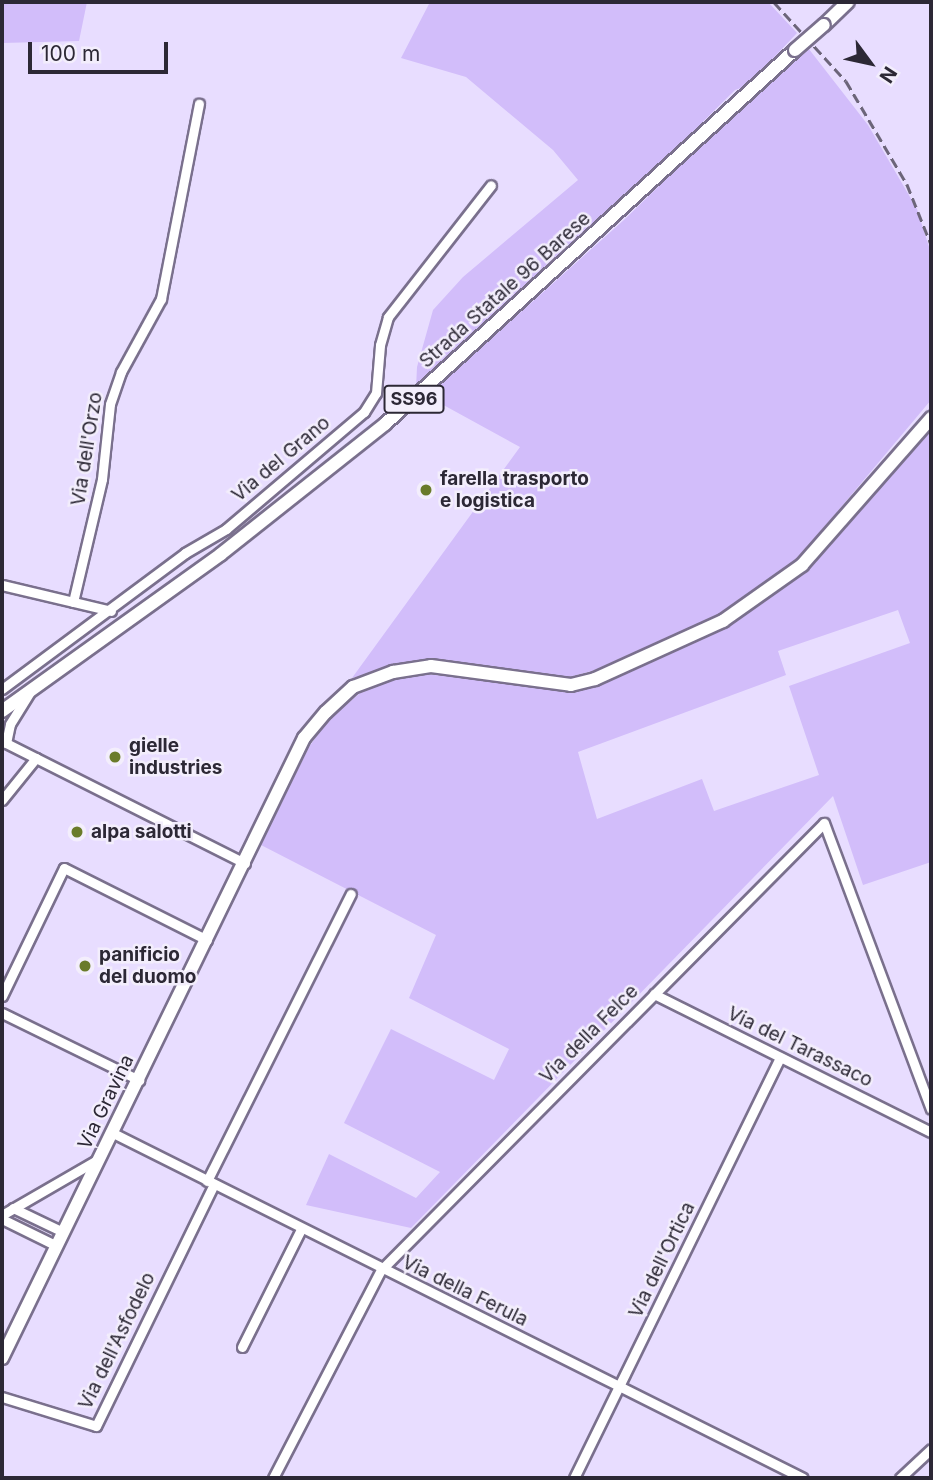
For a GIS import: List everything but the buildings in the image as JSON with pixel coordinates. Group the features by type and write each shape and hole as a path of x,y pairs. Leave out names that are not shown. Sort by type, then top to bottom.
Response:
{"main road":[{"name":"Strada Statale 96 Barese","path":"6,708 221,554 385,424 848,2"},
{"name":"Via Gravina","path":"2,1358 304,738 353,687 393,672 431,666 571,685 643,658 723,621 785,580 931,418"}],"street":[{"name":"Via dell'Orzo","path":"73,602 101,488 110,404 121,372 161,299 199,104"},
{"name":"Via del Grano","path":"2,689 111,611 185,553 226,529 364,412 376,393 380,345 388,317 491,185"},
{"path":"2,585 111,611"},
{"path":"2,689 6,708"},
{"path":"31,691 4,735 36,758 245,863"},
{"path":"2,800 36,758"},
{"name":"Via della Felce","path":"273,1478 381,1270 824,823 931,1109"},
{"path":"2,996 65,868 207,940"},
{"name":"Via dell'Asfodelo","path":"2,1397 96,1426 351,894"},
{"name":"Via del Tarassaco","path":"654,993 931,1132"},
{"path":"2,1013 139,1080"},
{"name":"Via dell'Ortica","path":"574,1478 780,1058"},
{"name":"Via della Ferula","path":"113,1133 381,1270 620,1385 803,1478"},
{"path":"57,1246 2,1217 100,1158"},
{"path":"13,1208 63,1232"},
{"path":"242,1348 301,1229"},
{"path":"900,1478 931,1449"}],"shaded area":[{"path":"2,2 87,2 79,41 2,43"},
{"path":"430,2 768,2 797,33 747,86 735,90 615,209 416,388 417,367 433,310 463,277 578,180 553,150 466,77 401,58"},
{"path":"805,44 868,125 917,209 931,253 931,400 789,569 711,620 610,666 562,679 429,659 352,678 520,447 427,396 625,219"},
{"path":"931,428 931,862 863,885 833,796 411,1228 306,1205 329,1154 416,1198 440,1172 344,1123 391,1029 494,1080 509,1049 409,998 436,935 261,845 309,747 326,722 366,688 416,673 577,690 716,630 755,608 805,569","holes":["898,610 910,643 789,686 819,775 714,811 702,779 597,819 578,752 786,675 778,651"]}],"railway":[{"path":"774,2 846,81 907,184 931,244"}],"place":[{"name":"farella trasporto e logistica","path":"426,490"},
{"name":"gielle industries","path":"115,757"},
{"name":"alpa salotti","path":"77,832"},
{"name":"panificio del duomo","path":"85,966"}]}
